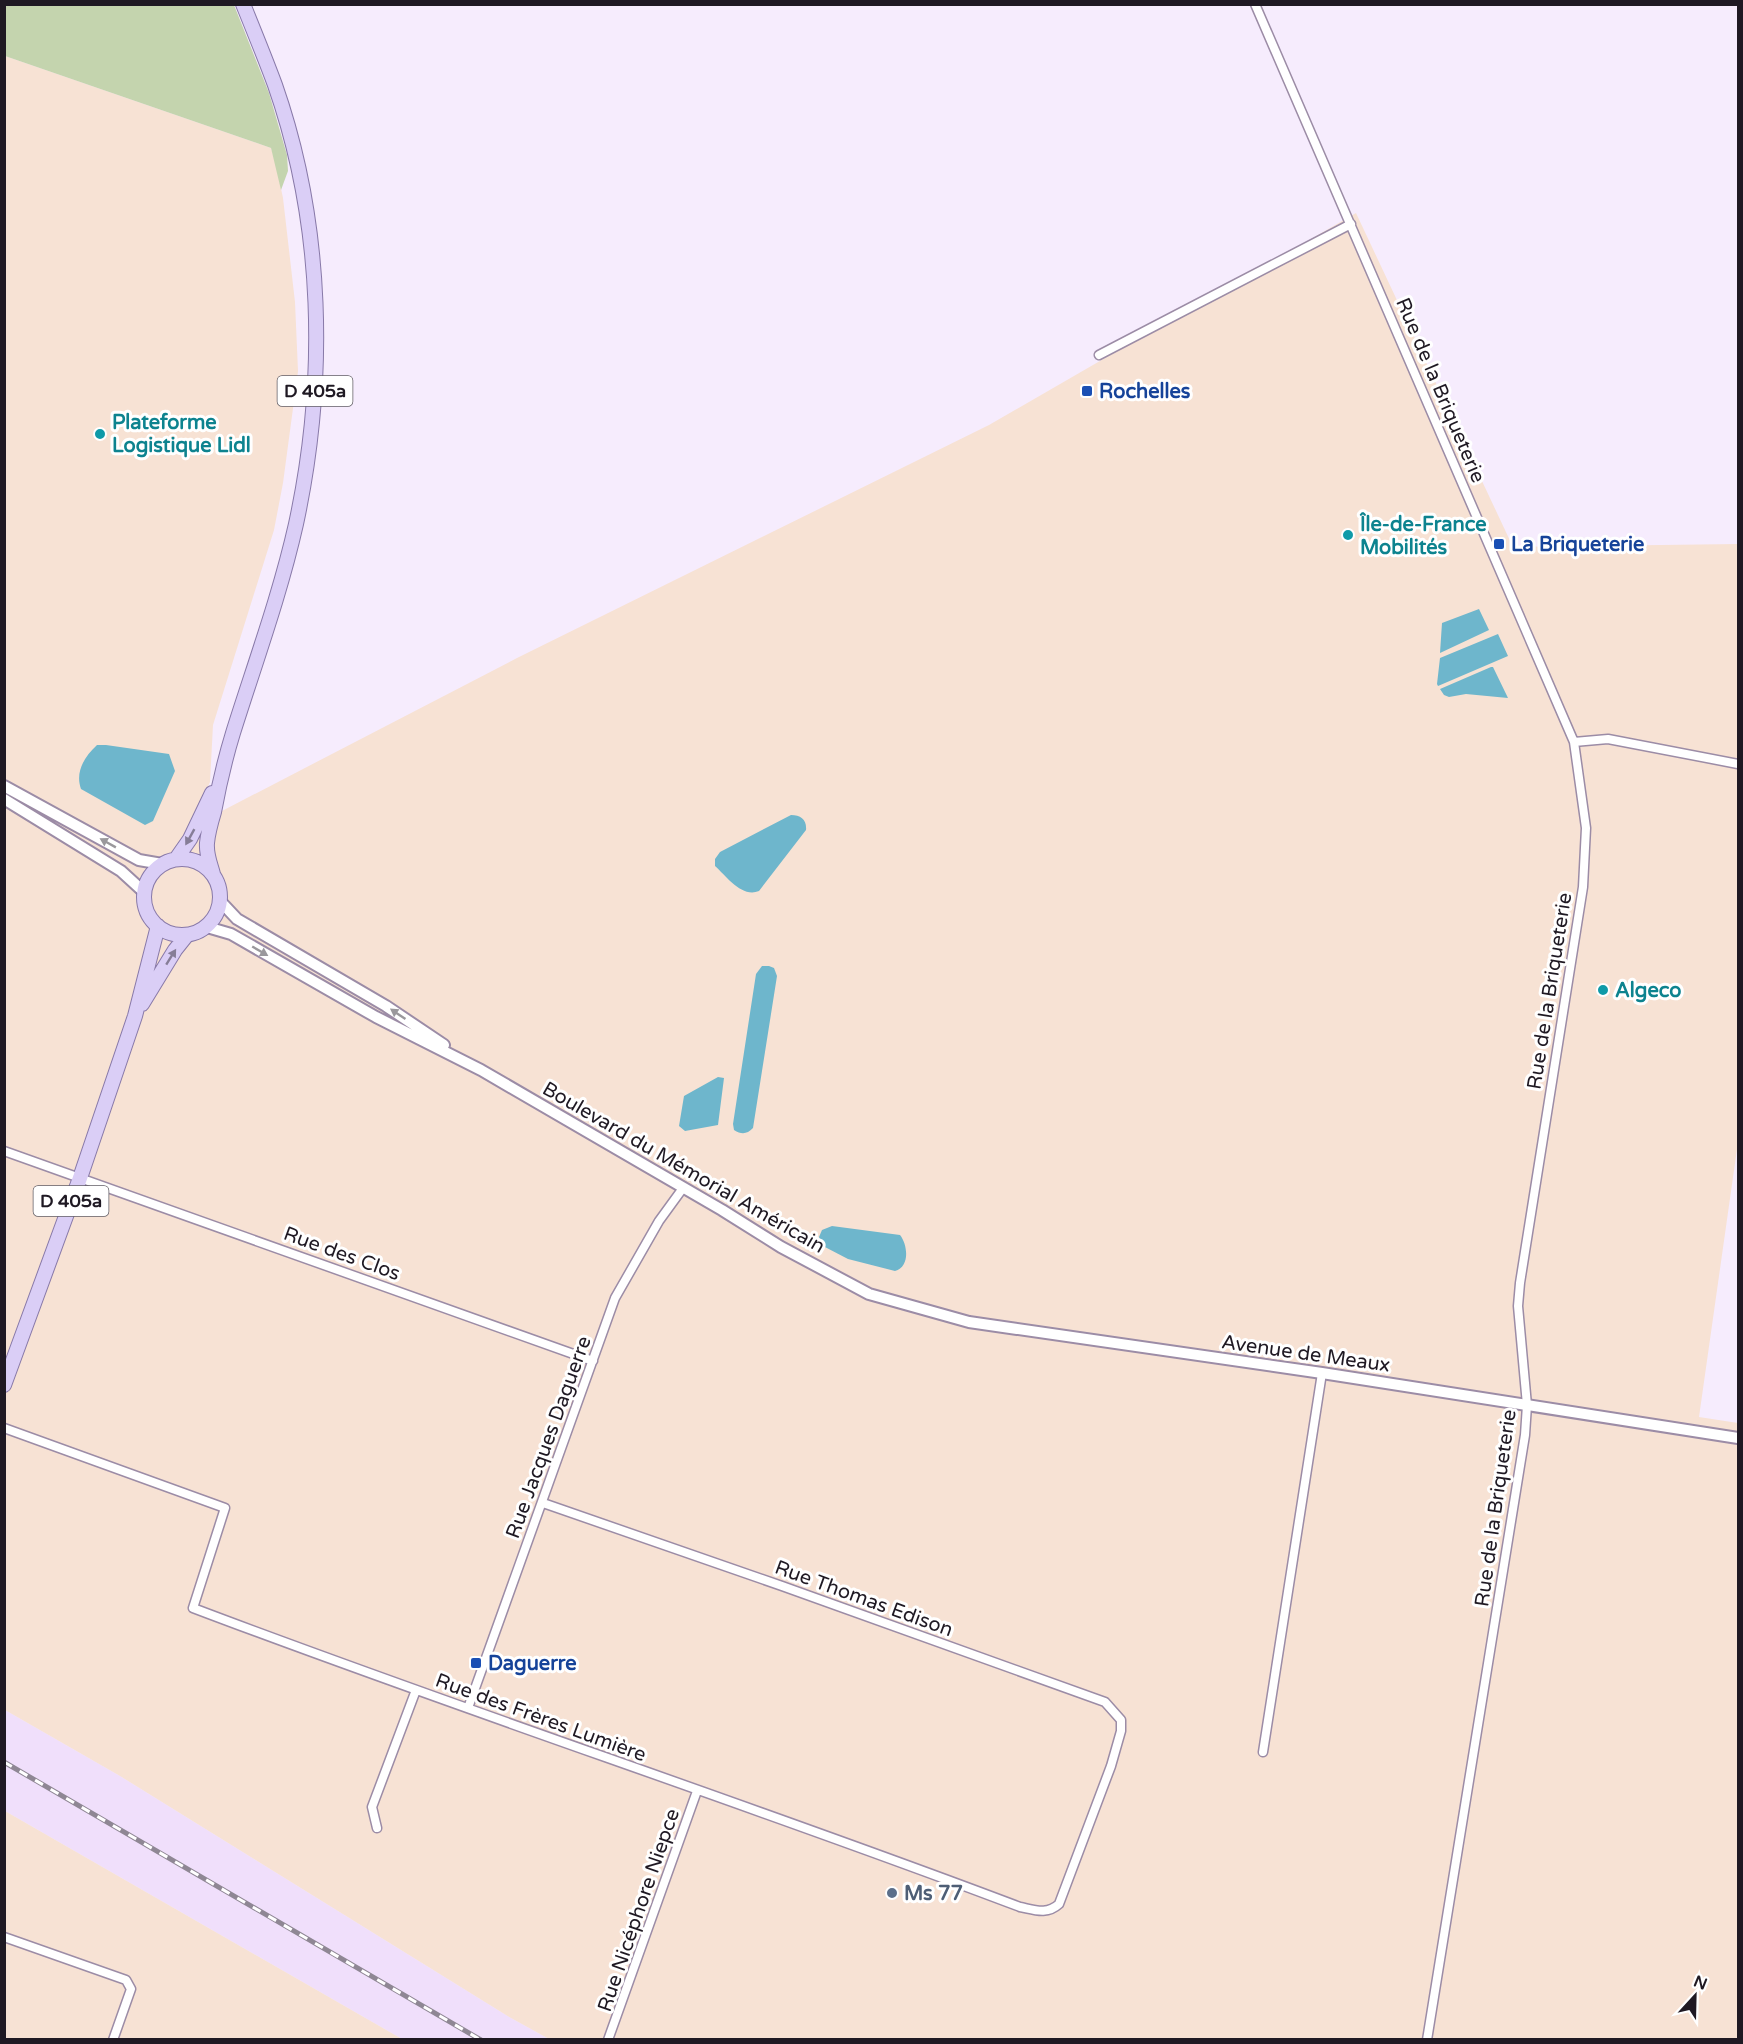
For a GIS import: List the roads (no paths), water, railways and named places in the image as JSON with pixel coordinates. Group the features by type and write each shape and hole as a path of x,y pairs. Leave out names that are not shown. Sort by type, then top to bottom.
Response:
{"main road":[{"name":"D 405a","path":"213,874 207,855 207,841 220,775 284,573 296,523 308,457 316,373 315,292 302,191 289,133 275,86 243,4"},
{"name":"D 405a","path":"169,861 190,840 220,775"},
{"path":"169,861 196,861 213,874 220,892 220,902 213,920 207,927 187,935 176,935 158,926 147,911 144,892 153,871 169,861"},
{"name":"D 405a","path":"4,1385 80,1178 135,1016 158,926"},
{"name":"D 405a","path":"135,1016 175,950 187,935"}],"street":[{"name":"Rue de la Briqueterie","path":"1255,4 1574,742 1586,828 1582,887 1520,1283 1518,1306 1527,1405 1525,1435 1427,2040"},
{"path":"1099,355 1351,224"},
{"path":"1574,742 1608,740 1738,764"},
{"path":"4,786 139,860 169,861"},
{"path":"4,799 121,871 144,892"},
{"path":"220,902 237,919 386,1006 482,1070"},
{"path":"207,927 231,934 376,1017 482,1070"},
{"name":"Boulevard du Mémorial Américain","path":"482,1070 781,1247 869,1294"},
{"name":"Rue des Clos","path":"4,1151 593,1361"},
{"name":"Rue Jacques Daguerre","path":"468,1708 615,1298 659,1221 683,1188"},
{"name":"Avenue de Meaux","path":"869,1294 969,1322 1322,1373 1738,1438"},
{"path":"1263,1752 1322,1373"},
{"name":"Rue des Frères Lumière","path":"4,1428 225,1508 193,1608 1020,1907 1043,1912 1053,1910 1059,1904 1111,1766"},
{"name":"Rue Thomas Edison","path":"543,1503 1105,1702 1121,1719 1121,1731 1111,1766"},
{"path":"376,1828 372,1807 416,1690"},
{"name":"Rue Nicéphore Niepce","path":"608,2040 697,1791"},
{"path":"4,1936 126,1980 131,1989 113,2040"}],"water":[{"path":"1479,609 1489,630 1440,653 1442,623"},
{"path":"1498,634 1508,656 1438,686 1440,658"},
{"path":"1491,667 1508,698 1466,694 1449,697 1444,695 1440,689"},
{"path":"97,745 169,754 175,771 153,821 145,825 81,789 79,777 82,765"},
{"path":"791,815 803,819 806,830 759,891 747,892 741,889 715,866 715,859 720,852"},
{"path":"762,966 774,968 777,976 753,1128 742,1133 734,1130 733,1124 756,974"},
{"path":"718,1077 724,1078 718,1125 685,1131 679,1126 684,1096"},
{"path":"832,1226 900,1235 906,1250 903,1265 895,1271 848,1259 823,1246 819,1237 822,1230"}],"railway":[{"path":"4,1762 481,2040"}],"place":[{"name":"Rochelles","path":"1087,391"},
{"name":"Plateforme Logistique Lidl","path":"100,434"},
{"name":"Île-de-France Mobilités","path":"1348,535"},
{"name":"La Briqueterie","path":"1499,544"},
{"name":"Algeco","path":"1603,990"},
{"name":"Daguerre","path":"476,1663"},
{"name":"Ms 77","path":"892,1893"}]}
